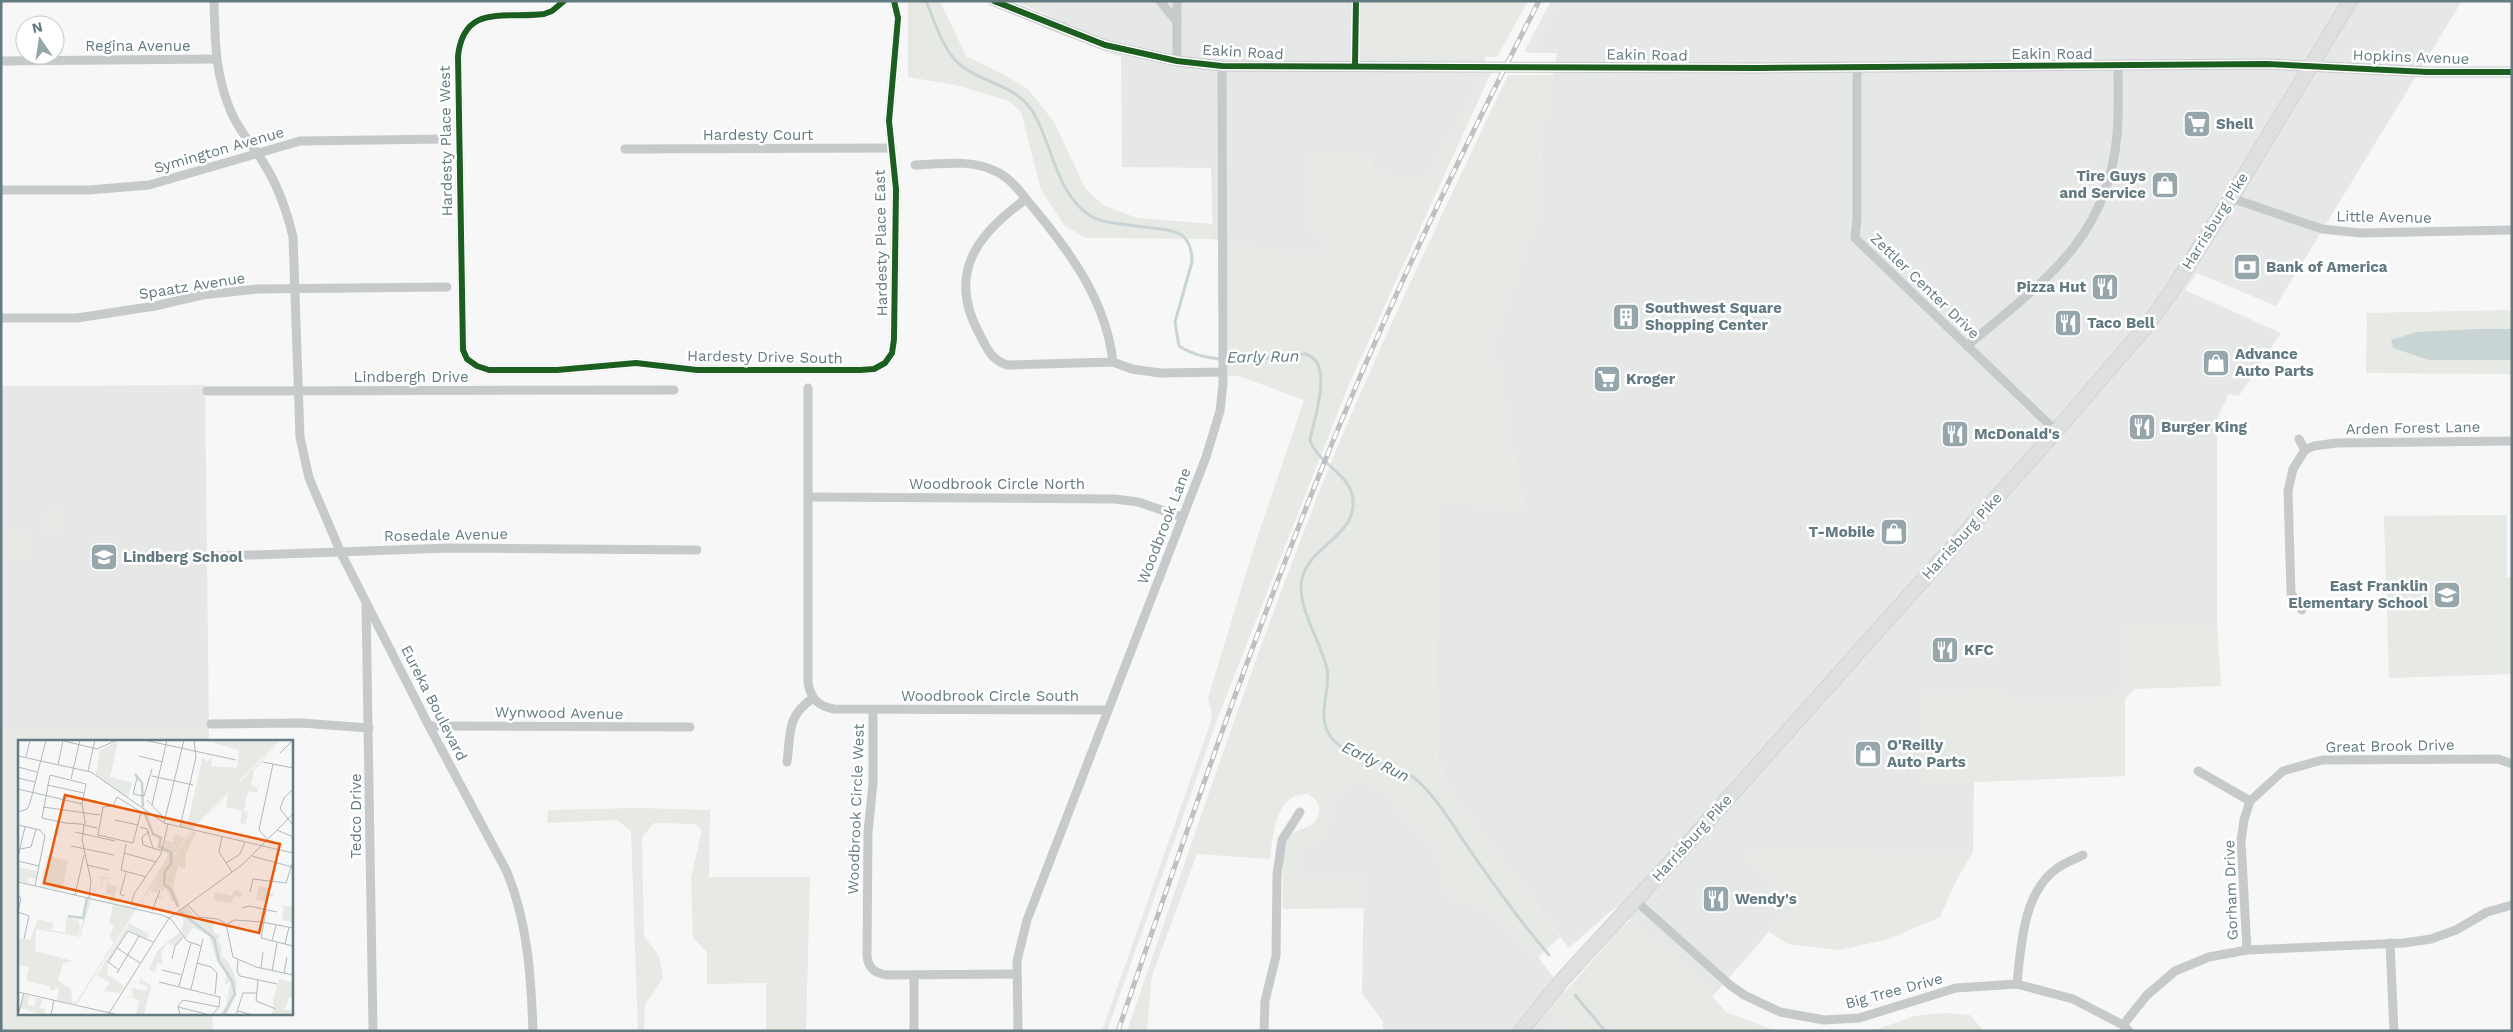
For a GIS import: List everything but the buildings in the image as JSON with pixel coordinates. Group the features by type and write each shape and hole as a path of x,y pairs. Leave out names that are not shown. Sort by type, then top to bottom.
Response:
{"main road":[{"name":"Harrisburg Pike","path":"1521,1031 1562,980 1636,901 2056,431 2153,317 2231,198 2350,1"}],"street":[{"name":"Eureka Boulevard","path":"214,1 216,60 223,91 232,116 264,163 288,216 293,237 298,390 303,458 322,513 341,553 429,726 496,848 517,896 528,944 533,1031"},
{"name":"Hardesty Place West","path":"467,359 463,350 462,340 458,56 460,40 469,26 487,16 544,14 552,11 564,1"},
{"name":"Hardesty Place East","path":"885,363 892,353 894,339 896,204 889,121 898,18 894,1"},
{"name":"Eakin Road","path":"994,1 1081,37 1140,54 1222,66 1857,67 2267,64 2310,66"},
{"path":"1160,1 1177,22"},
{"path":"1177,1 1177,60"},
{"path":"1355,66 1356,1"},
{"name":"Regina Avenue","path":"1,60 216,60"},
{"name":"Woodbrook Lane","path":"1018,1031 1017,974 1020,940 1214,434 1220,411 1222,367 1222,66"},
{"path":"1967,346 2057,268 2096,214 2107,186 2117,136 2118,66"},
{"name":"Hopkins Avenue","path":"2310,66 2427,72 2512,72"},
{"name":"Zettler Center Drive","path":"1857,67 1857,218 1855,238 2056,431"},
{"name":"Symington Avenue","path":"1,190 89,190 149,185 256,153 307,141 445,140"},
{"name":"Hardesty Court","path":"625,149 892,148"},
{"path":"915,165 959,164 983,166 1005,176 1061,242 1085,277 1100,306 1113,362"},
{"name":"Little Avenue","path":"2231,198 2322,229 2361,233 2512,230"},
{"path":"1026,200 985,233 972,256 966,281 967,303 977,330 992,358 1007,366 1113,362 1132,369 1160,372 1222,367"},
{"name":"Spaatz Avenue","path":"1,318 77,318 155,306 202,295 257,289 447,287"},
{"name":"Hardesty Drive South","path":"467,359 477,366 498,370 557,370 636,363 697,370 860,370 874,369 885,363"},
{"path":"787,762 794,716 798,708 813,698 808,683 808,388"},
{"name":"Lindbergh Drive","path":"207,391 674,390"},
{"path":"2299,439 2305,450 2294,469 2288,491 2291,593 2302,610"},
{"name":"Arden Forest Lane","path":"2305,450 2314,446 2336,443 2512,441"},
{"name":"Woodbrook Circle North","path":"809,497 1115,499 1138,502 1182,517"},
{"name":"Rosedale Avenue","path":"195,557 508,548 697,550"},
{"name":"Tedco Drive","path":"366,601 373,1031"},
{"name":"Woodbrook Circle West","path":"813,698 822,706 834,709 873,710 873,783 868,832 868,963 872,970 879,974 914,975"},
{"name":"Woodbrook Circle South","path":"873,710 1108,710"},
{"path":"211,724 301,723 369,728"},
{"name":"Wynwood Avenue","path":"429,726 690,727"},
{"name":"Great Brook Drive","path":"2250,801 2283,771 2322,760 2498,759 2512,764"},
{"path":"2198,771 2250,801"},
{"name":"Gorham Drive","path":"2247,950 2241,841 2244,820 2250,801"},
{"path":"1264,1031 1265,1001 1276,956 1277,875 1282,840 1300,812"},
{"path":"2017,984 2028,909 2047,878 2058,867 2083,855"},
{"name":"Big Tree Drive","path":"1636,901 1730,985 1763,1005 1800,1017 1824,1020 1860,1018 1956,988 2017,984 2074,999 2126,1028"},
{"path":"2126,1028 2147,995 2176,971 2209,957 2247,950 2390,943 2431,939 2456,930 2487,912 2512,905"},
{"path":"2390,943 2394,1031"},
{"path":"914,1031 914,975 1017,974"}],"shaded area":[{"path":"908,1 940,1 966,56 1005,75 1029,90 1054,122 1085,188 1103,205 1137,218 1213,224 1213,239 1086,238 1064,225 1041,190 1021,112 1009,101 956,85 908,77"},
{"path":"1015,1 1053,1 1047,15"},
{"path":"1053,1 1364,1 1364,44 1372,57 1485,57 1484,73 1430,178 1370,175 1369,153 1323,240 1319,255 1227,245 1213,239 1211,168 1122,167 1121,57 1041,27"},
{"path":"1364,1 1528,1 1497,57 1372,57 1364,44"},
{"path":"1551,1 1559,1 1531,53 1524,52"},
{"path":"1559,1 2462,1 2276,306 2197,273 2185,290 2281,333 2239,396 2229,394 2217,419 2217,625 2126,627 2126,679 2115,699 2010,703 1926,784 1974,781 1973,852 1747,851 1744,858 1797,900 1712,997 1678,957 1646,935 1616,907 1569,948 1450,794 1434,750 1433,565 1438,499 1524,511 1492,344 1539,209 1541,135 1557,53 1531,53"},
{"path":"1484,73 1491,73 1349,384 1220,712 1107,1031 1102,1031 1210,724 1212,714 1208,698 1255,544 1304,400 1239,376 1228,376 1227,245 1319,255 1323,240 1307,224 1307,154 1369,153 1370,175 1430,178"},
{"path":"1508,75 1553,75 1541,135 1539,209 1492,344 1524,512 1438,500 1433,565 1434,751 1450,794 1560,937 1538,957 1488,909 1453,897 1443,887 1439,850 1383,791 1355,777 1336,795 1324,834 1301,850 1298,879 1364,878 1364,908 1283,909 1283,867 1287,842 1294,833 1313,823 1317,819 1319,812 1318,804 1311,796 1308,794 1297,795 1282,808 1278,817 1270,859 1197,854 1152,976 1147,1031 1127,1031 1246,689 1322,485 1389,330"},
{"path":"2512,310 2512,329 2417,332 2429,360 2512,360 2512,374 2366,373 2367,313"},
{"path":"2512,329 2512,360 2429,360 2393,348 2391,340 2417,332"},
{"name":"Lindberg School","path":"205,385 209,728 1,728 1,386"},
{"path":"58,510 63,514 65,521 56,533 49,535 42,533 39,528 45,512"},
{"name":"East Franklin Elementary School","path":"2507,515 2507,577 2512,577 2512,674 2389,678 2384,516"},
{"path":"14,531 24,531 30,538 31,556 25,559 19,558 8,552 7,538"},
{"path":"2217,625 2221,686 2134,689 2125,699 2125,776 1926,784 1919,693 2003,691 2010,703 2115,699 2126,679 2126,627"},
{"path":"1,728 209,728 209,740 18,740 18,1014 212,1014 213,1031 1,1031"},
{"path":"1355,777 1383,791 1439,850 1443,887 1454,897 1488,909 1538,957 1565,992 1550,1009 1575,1031 1383,1031 1383,1022 1362,993 1364,879 1298,879 1301,850 1324,834 1336,795"},
{"path":"637,808 710,810 709,877 810,877 806,1031 766,1031 766,983 707,984 707,952 693,938 691,878 702,830 696,824 654,823 642,837 644,936 659,956 663,978 645,1005 644,1031 638,1031 631,831 617,820 547,823 548,810"},
{"path":"1747,851 1973,852 1955,883 1940,917 1889,939 1839,950 1788,944 1769,932 1797,900 1744,858"},
{"path":"1631,920 1646,935 1678,957 1726,1012 1776,1031 1575,1031 1550,1009 1624,925"},
{"path":"1944,1013 1970,1015 1984,1031 1872,1031 1915,1016"}],"waterway":[{"name":"Early Run","path":"926,1 945,46 956,61 972,73 1011,91 1028,105 1040,127 1062,182 1078,205 1089,215 1111,223 1167,230 1184,237 1191,249 1192,262 1175,322 1179,346 1192,353 1223,359 1257,359 1305,354 1314,359 1319,367 1321,379 1318,405 1310,440 1320,456 1347,483 1353,500 1352,512 1348,522 1308,565 1303,575 1301,586 1305,610 1327,669 1328,677 1324,711 1326,728 1338,745 1360,756 1398,769 1419,782 1426,789 1440,806 1498,890 1549,955"},
{"name":"Early Run","path":"1575,995 1605,1031"}],"railway":[{"path":"1118,1031 1191,819 1268,607 1346,409 1425,232 1539,1"}],"cycle path":[{"path":"564,1 552,11 544,14 489,17 478,21 468,28 462,39 458,56 463,350 467,359 477,366 489,370 557,370 636,363 697,370 860,370 874,369 885,363 892,353 894,339 896,189 889,121 898,18 894,1"},
{"path":"994,1 1105,45 1177,61 1222,66 1758,68 2267,64 2427,72 2512,72"},
{"path":"1355,66 1356,1"}],"place":[{"name":"Shell","path":"2197,124"},
{"name":"Tire Guys and Service","path":"2165,185"},
{"name":"Bank of America","path":"2247,267"},
{"name":"Pizza Hut","path":"2105,287"},
{"name":"Southwest Square Shopping Center","path":"1626,317"},
{"name":"Taco Bell","path":"2068,323"},
{"name":"Advance Auto Parts","path":"2216,363"},
{"name":"Kroger","path":"1607,379"},
{"name":"Burger King","path":"2142,427"},
{"name":"McDonald's","path":"1955,434"},
{"name":"T-Mobile","path":"1894,532"},
{"name":"Lindberg School","path":"104,557"},
{"name":"East Franklin Elementary School","path":"2447,595"},
{"name":"KFC","path":"1945,650"},
{"name":"O'Reilly Auto Parts","path":"1868,754"},
{"name":"Wendy's","path":"1716,899"}]}
